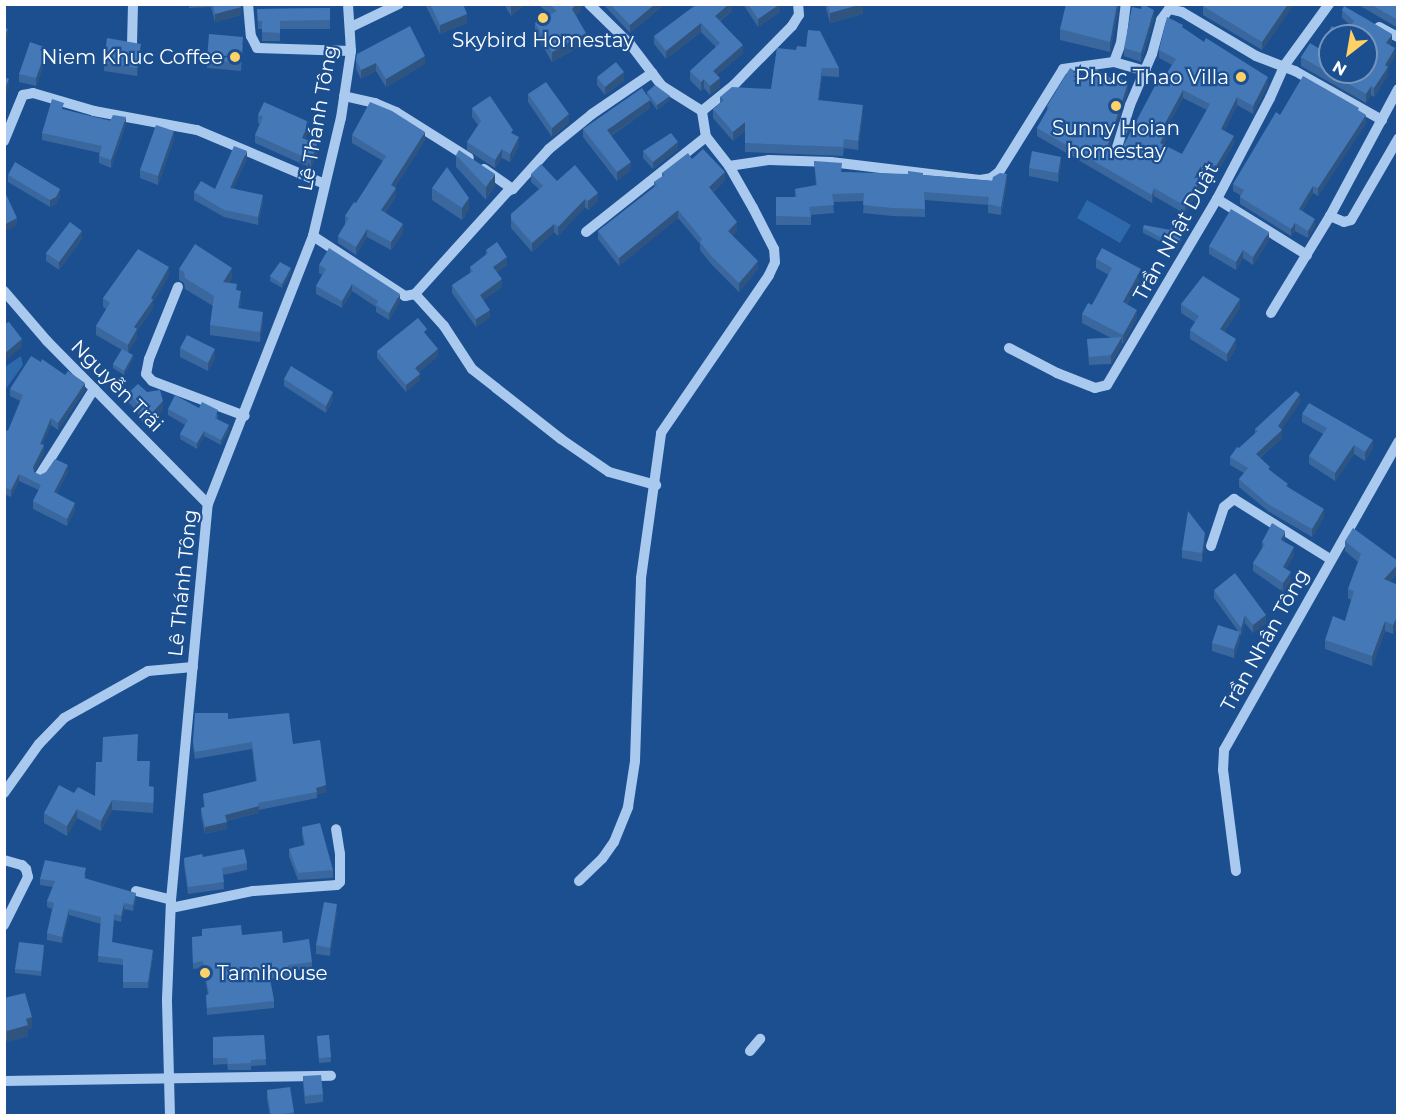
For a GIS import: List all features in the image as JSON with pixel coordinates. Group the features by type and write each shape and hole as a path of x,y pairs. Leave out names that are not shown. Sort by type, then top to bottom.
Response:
{"street":[{"path":"132,45 133,4"},
{"path":"248,4 251,36 257,48 351,51"},
{"name":"Lê Thánh Tông","path":"170,1116 167,1079 171,904 208,504 245,416 313,236 344,96 351,51 348,4"},
{"path":"351,27 399,4"},
{"path":"579,881 602,859 614,842 628,807 635,761 641,578 656,485 661,433 769,275 775,262 774,249 729,166 706,137 702,111 662,86 630,44 590,4"},
{"path":"702,111 734,85 792,26 799,15 798,4"},
{"path":"1114,62 1120,43 1126,4"},
{"name":"Trần Nhật Duật","path":"1009,348 1057,373 1095,388 1107,385 1217,199 1270,98 1284,66 1329,4"},
{"path":"1115,154 1130,105 1146,71 1161,20 1168,9 1182,12 1256,56 1284,66 1382,120"},
{"path":"1368,20 1398,37"},
{"path":"729,166 770,160 831,162 980,180 991,178 999,172 1062,69 1114,62 1146,71"},
{"path":"313,236 405,296 415,294 540,158 571,130 652,73"},
{"path":"1271,314 1330,216 1398,89"},
{"path":"4,141 23,95 33,93 94,111 197,130 325,184"},
{"path":"344,96 375,103 396,112 513,189"},
{"path":"586,232 706,137"},
{"path":"1330,216 1344,222 1350,220 1398,139"},
{"path":"1217,199 1307,255"},
{"path":"178,287 149,359 146,374 152,381 245,416"},
{"name":"Nguyễn Trãi","path":"4,291 47,340 208,504"},
{"path":"415,294 444,326 472,369 561,439 609,472 656,485"},
{"path":"40,475 94,389"},
{"name":"Trần Nhân Tông","path":"1236,871 1223,770 1224,750 1330,559 1353,528 1398,442"},
{"path":"1211,546 1224,507 1234,499 1330,559"},
{"path":"4,793 39,744 64,718 148,672 157,669 193,667"},
{"path":"136,891 171,904 254,891 337,885 340,882 340,866 336,829"},
{"path":"4,860 22,865 28,877 4,925"},
{"path":"750,1051 760,1039"},
{"path":"4,1081 331,1076"}],"shaded area":[{"path":"1087,200 1131,225 1120,243 1077,218"},
{"path":"21,356 23,365 5,390 5,367"}],"building":[{"path":"213,4 241,4 241,7 215,14"},
{"path":"430,4 463,4 467,14 440,25"},
{"path":"549,4 576,4 572,9 586,33 552,52 535,23 557,11"},
{"path":"610,4 655,4 630,25"},
{"path":"697,4 729,4 715,16 743,45 713,71 720,78 710,86 704,79 701,82 690,71 720,43 701,23 666,51 654,36"},
{"path":"748,4 780,4 758,19"},
{"path":"828,4 861,4 830,13"},
{"path":"1066,4 1117,4 1110,42 1060,29"},
{"path":"1142,4 1154,10 1141,53 1124,48 1132,7 1141,9"},
{"path":"1204,4 1288,4 1262,42 1203,6"},
{"path":"1370,4 1398,4 1398,20"},
{"path":"1344,6 1375,24 1352,24 1354,21 1342,10"},
{"path":"330,8 330,20 280,21 280,33 262,32 262,21 258,21 257,9"},
{"path":"1167,17 1183,25 1182,27 1204,42 1206,38 1268,77 1253,106 1237,97 1221,129 1234,136 1216,166 1210,163 1185,206 1154,188 1152,195 1037,128 1049,107 1047,106 1070,68 1086,78 1092,67 1111,78 1113,74 1128,83 1108,144 1112,153 1120,152 1158,80 1161,82 1176,59 1159,50","holes":["1183,90 1210,104 1182,154 1160,143 1167,129 1163,127"]},
{"path":"410,26 425,56 386,79 376,63 361,70 356,60 357,54"},
{"path":"1378,26 1392,34 1386,43 1395,48 1385,65 1388,67 1378,82"},
{"path":"808,30 820,31 839,68 822,68 818,100 863,105 858,141 844,139 843,147 745,143 745,122 733,132 713,109 724,100 720,97 732,87 771,89 777,48 796,50 797,46 806,47"},
{"path":"209,34 243,37 241,63 207,60"},
{"path":"107,38 141,44 137,68 104,63"},
{"path":"30,42 47,48 36,78 19,74"},
{"path":"1310,43 1318,48 1318,67 1301,57"},
{"path":"616,62 624,72 605,87 597,77"},
{"path":"1303,76 1359,108 1358,110 1366,115 1318,188 1313,186 1299,209 1315,219 1308,231 1295,223 1291,229 1240,197 1244,190 1233,184 1276,112 1280,115"},
{"path":"4,77 9,79 4,91"},
{"path":"546,82 569,114 552,128 528,94"},
{"path":"1348,84 1377,84 1374,88 1371,86 1366,94"},
{"path":"655,85 670,96 657,105 647,92"},
{"path":"642,88 650,100 607,130 631,162 617,172 583,129"},
{"path":"490,96 513,130 511,133 519,137 510,154 502,149 495,160 467,142 481,121 472,108"},
{"path":"52,99 64,103 62,109 110,121 113,115 126,117 111,160 99,156 102,146 42,133"},
{"path":"264,102 309,122 302,138 317,144 311,160 255,135 263,117 258,115"},
{"path":"370,102 392,111 425,132 391,185 396,188 381,210 403,224 391,242 367,229 356,247 338,236 349,218 345,216 386,156 352,135"},
{"path":"156,125 174,131 158,176 140,170"},
{"path":"671,133 678,142 653,162 643,151"},
{"path":"234,146 247,151 230,188 263,195 258,217 224,210 194,192 201,181 215,189"},
{"path":"703,149 725,172 709,187 737,222 728,231 758,261 739,283 712,257 700,242 702,239 678,210 619,258 598,231 657,185 654,182 664,175 662,173 688,153 692,159"},
{"path":"459,150 495,174 486,187 456,155"},
{"path":"1032,151 1061,157 1058,173 1029,168"},
{"path":"814,161 842,163 841,172 908,174 908,171 923,173 923,175 992,181 993,177 1000,173 1007,174 1001,207 988,204 989,197 924,192 925,209 892,208 863,205 864,193 832,194 834,205 809,207 811,217 776,216 776,197 797,197 795,189 817,185"},
{"path":"15,162 60,189 56,197 50,200 8,175"},
{"path":"541,164 557,181 575,165 598,193 588,201 585,199 558,227 554,224 532,243 511,219 511,214 543,186 531,174"},
{"path":"447,167 469,198 462,208 432,188"},
{"path":"4,190 17,218 4,225"},
{"path":"1231,209 1269,232 1253,257 1243,250 1236,262 1209,246"},
{"path":"70,222 82,231 59,262 46,253"},
{"path":"1173,224 1185,229 1177,246 1143,228 1144,225 1170,230"},
{"path":"497,242 507,257 493,267 502,279 480,295 490,310 476,319 452,285 473,271 470,267 488,253 486,250"},
{"path":"195,244 232,268 223,282 237,284 236,290 241,291 238,308 263,312 260,332 210,325 214,296 185,278 184,272 179,269"},
{"path":"329,248 400,294 389,313 376,305 378,301 352,284 342,301 316,286 326,269 319,265"},
{"path":"1102,248 1141,269 1123,302 1137,310 1123,335 1082,314 1088,303 1092,305 1112,268 1096,259"},
{"path":"138,249 169,267 151,298 153,300 134,327 137,329 128,345 96,326 110,303 103,298"},
{"path":"280,262 291,268 282,284 270,276"},
{"path":"1203,276 1240,299 1220,329 1236,339 1227,354 1190,330 1199,316 1181,304"},
{"path":"418,318 427,329 424,332 438,349 415,368 420,374 406,385 377,351"},
{"path":"9,322 22,339 4,354 4,324"},
{"path":"187,335 215,349 208,363 180,348"},
{"path":"1122,337 1111,355 1089,357 1087,339"},
{"path":"122,349 133,355 124,371 113,364"},
{"path":"31,356 41,362 42,359 65,375 68,371 85,383 58,423 51,418 40,444 44,445 33,467 34,472 40,475 46,472 55,459 68,465 54,492 75,503 67,519 33,501 41,485 19,474 11,490 4,487 4,429 8,431 23,395 10,389"},
{"path":"291,366 333,392 326,406 284,379"},
{"path":"138,384 147,392 160,390 163,401 148,417 138,409 140,406 128,393"},
{"path":"1296,391 1300,394 1278,426 1282,430 1256,454 1270,467 1268,469 1288,484 1286,486 1324,509 1312,529 1268,504 1239,479 1248,468 1230,457 1237,447 1239,448 1258,431 1255,429"},
{"path":"175,395 199,408 202,402 218,410 215,418 229,425 221,440 204,431 197,443 180,434 188,420 168,409"},
{"path":"1309,403 1373,440 1365,452 1354,445 1335,473 1309,456 1327,428 1302,414"},
{"path":"1188,511 1205,533 1202,553 1182,550"},
{"path":"1272,523 1285,531 1281,540 1294,547 1283,567 1291,572 1283,583 1253,563 1265,544 1262,542"},
{"path":"1353,528 1398,561 1398,564 1384,579 1398,585 1398,614 1393,625 1385,621 1372,656 1325,640 1333,616 1345,621 1354,591 1348,589 1361,554 1345,541"},
{"path":"1235,573 1266,615 1253,625 1245,615 1241,628 1214,590"},
{"path":"1218,625 1240,632 1234,649 1212,643"},
{"path":"195,713 228,713 228,719 289,713 293,744 320,740 326,785 316,788 317,792 258,803 259,806 225,815 227,822 205,827 201,808 205,807 203,794 257,781 252,742 195,752 193,741"},
{"path":"138,734 137,761 150,761 149,786 154,787 153,803 112,800 101,821 77,809 67,826 44,813 59,785 74,793 78,787 95,796 96,762 102,762 103,737"},
{"path":"320,823 333,870 298,873 289,849 305,845 302,827"},
{"path":"244,849 247,863 222,868 224,882 188,887 184,858 202,854 203,857"},
{"path":"45,860 86,868 84,878 136,893 133,905 124,903 121,916 114,914 112,942 153,950 148,982 123,982 123,959 98,956 101,917 69,909 62,937 47,933 54,903 47,901 55,881 40,879"},
{"path":"324,902 337,904 330,948 316,945"},
{"path":"241,925 242,935 282,931 283,943 309,939 312,962 288,965 289,970 269,973 274,1001 207,1008 206,995 209,994 203,961 193,963 192,937 202,936 202,929"},
{"path":"19,942 44,945 41,971 15,969"},
{"path":"25,993 32,1017 26,1019 28,1025 7,1031 4,1025 4,998"},
{"path":"264,1035 266,1059 251,1060 251,1063 228,1064 227,1058 213,1058 213,1037"},
{"path":"329,1035 331,1057 319,1058 317,1036"},
{"path":"321,1075 323,1094 305,1096 303,1076"},
{"path":"290,1087 294,1112 271,1116 267,1090"}],"place":[{"name":"Skybird Homestay","path":"543,18"},
{"name":"Niem Khuc Coffee","path":"235,57"},
{"name":"Phuc Thao Villa","path":"1241,77"},
{"name":"Sunny Hoian homestay","path":"1116,106"},
{"name":"Tamihouse","path":"205,973"}]}
